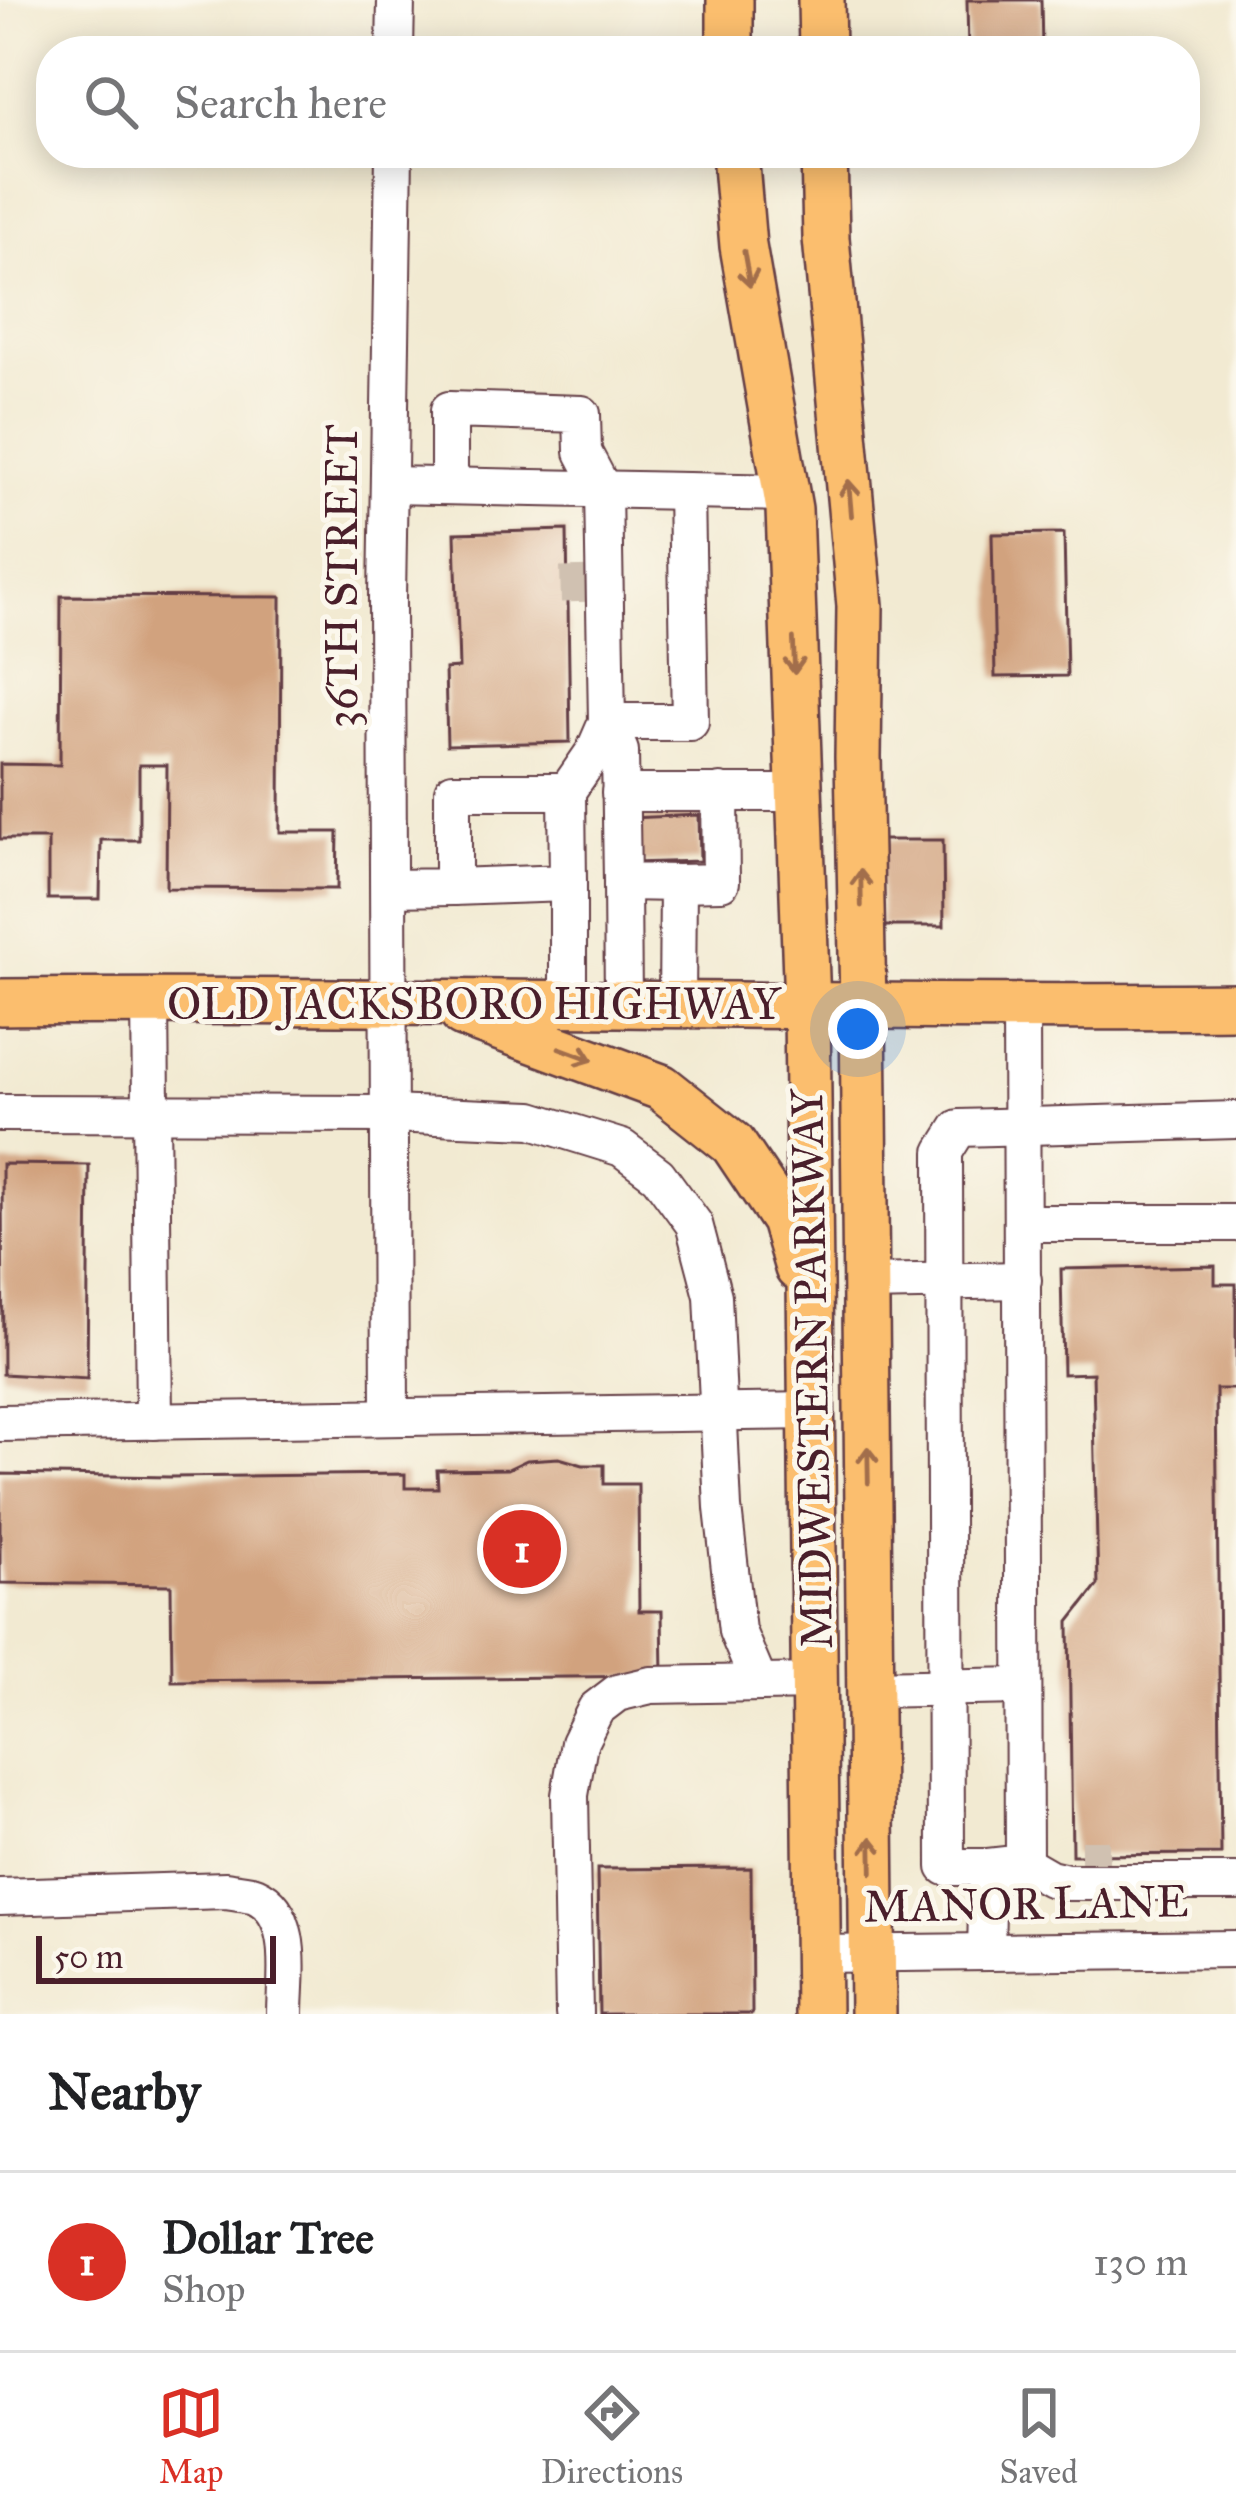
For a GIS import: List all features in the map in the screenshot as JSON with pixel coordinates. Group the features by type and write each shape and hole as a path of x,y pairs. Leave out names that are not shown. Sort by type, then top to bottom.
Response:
{"main road":[{"path":"730,0 730,36"},
{"path":"821,0 822,36"},
{"name":"MIDWESTERN PARKWAY","path":"736,168 743,246 789,509 807,1005 818,2014"},
{"name":"MIDWESTERN PARKWAY","path":"824,168 826,238 860,606 873,2014"},
{"path":"408,1000 661,1087 733,1144 784,1220 810,1308"},
{"name":"OLD JACKSBORO HIGHWAY","path":"0,1002 1236,1006"}],"street":[{"path":"395,36 396,0"},
{"name":"36TH STREET","path":"390,1418 390,1114 408,1000 388,888 394,168"},
{"path":"448,486 449,410 582,414 583,452 603,504 607,722 620,751 623,1003"},
{"path":"388,485 448,486 603,504 686,491 786,493"},
{"path":"607,722 690,722 686,491"},
{"path":"603,504 579,584 605,647"},
{"path":"568,1002 567,791 594,752 607,722"},
{"path":"453,887 453,791 567,791"},
{"path":"622,882 721,883 720,792"},
{"path":"620,793 799,793"},
{"path":"388,888 568,883"},
{"path":"677,1003 678,883"},
{"path":"150,1001 154,1421"},
{"path":"986,1952 1020,1869 1022,1006"},
{"path":"0,1113 390,1114 532,1120 622,1148 658,1175 694,1224 713,1296 723,1508 737,1631 759,1683"},
{"path":"1142,1884 1095,1858 1020,1869 946,1867 944,1152 959,1128 1236,1120"},
{"path":"1022,1222 1236,1223"},
{"path":"866,1283 1022,1280"},
{"path":"0,1423 811,1412"},
{"path":"574,2014 570,1795 578,1743 596,1709 617,1693 651,1685 814,1682"},
{"path":"870,1689 1023,1686"},
{"path":"1020,1869 1067,1882 1236,1882"},
{"path":"0,1897 226,1890 259,1896 279,1919 286,1941 285,2014"},
{"name":"MANOR LANE","path":"817,1954 1236,1949"}],"building":[{"path":"967,0 1041,0 1042,36 968,36"},
{"path":"567,530 570,742 447,745 445,669 459,668 455,533"},
{"path":"1064,533 1067,676 995,677 992,534"},
{"path":"61,596 281,597 280,832 338,832 337,889 166,888 167,765 139,765 139,840 101,840 100,899 48,899 48,839 0,839 0,764 60,765"},
{"path":"699,815 700,861 631,863 629,818"},
{"path":"881,840 943,840 944,926 881,926"},
{"path":"2,1164 89,1165 87,1379 3,1374"},
{"path":"1215,1266 1215,1284 1236,1284 1236,1389 1216,1389 1221,1854 1072,1855 1069,1622 1098,1585 1093,1373 1063,1374 1061,1269"},
{"path":"559,1458 604,1465 604,1484 638,1484 639,1611 662,1611 663,1676 172,1681 171,1585 0,1583 0,1474 405,1474 405,1488 438,1488 437,1470 508,1469 527,1460"},
{"path":"751,1868 752,2014 599,2014 597,1869"}],"tunnel":[{"path":"578,567 579,602"},
{"path":"1081,1858 1109,1858"}],"place":[{"name":"Dollar Tree","path":"522,1549"}]}
